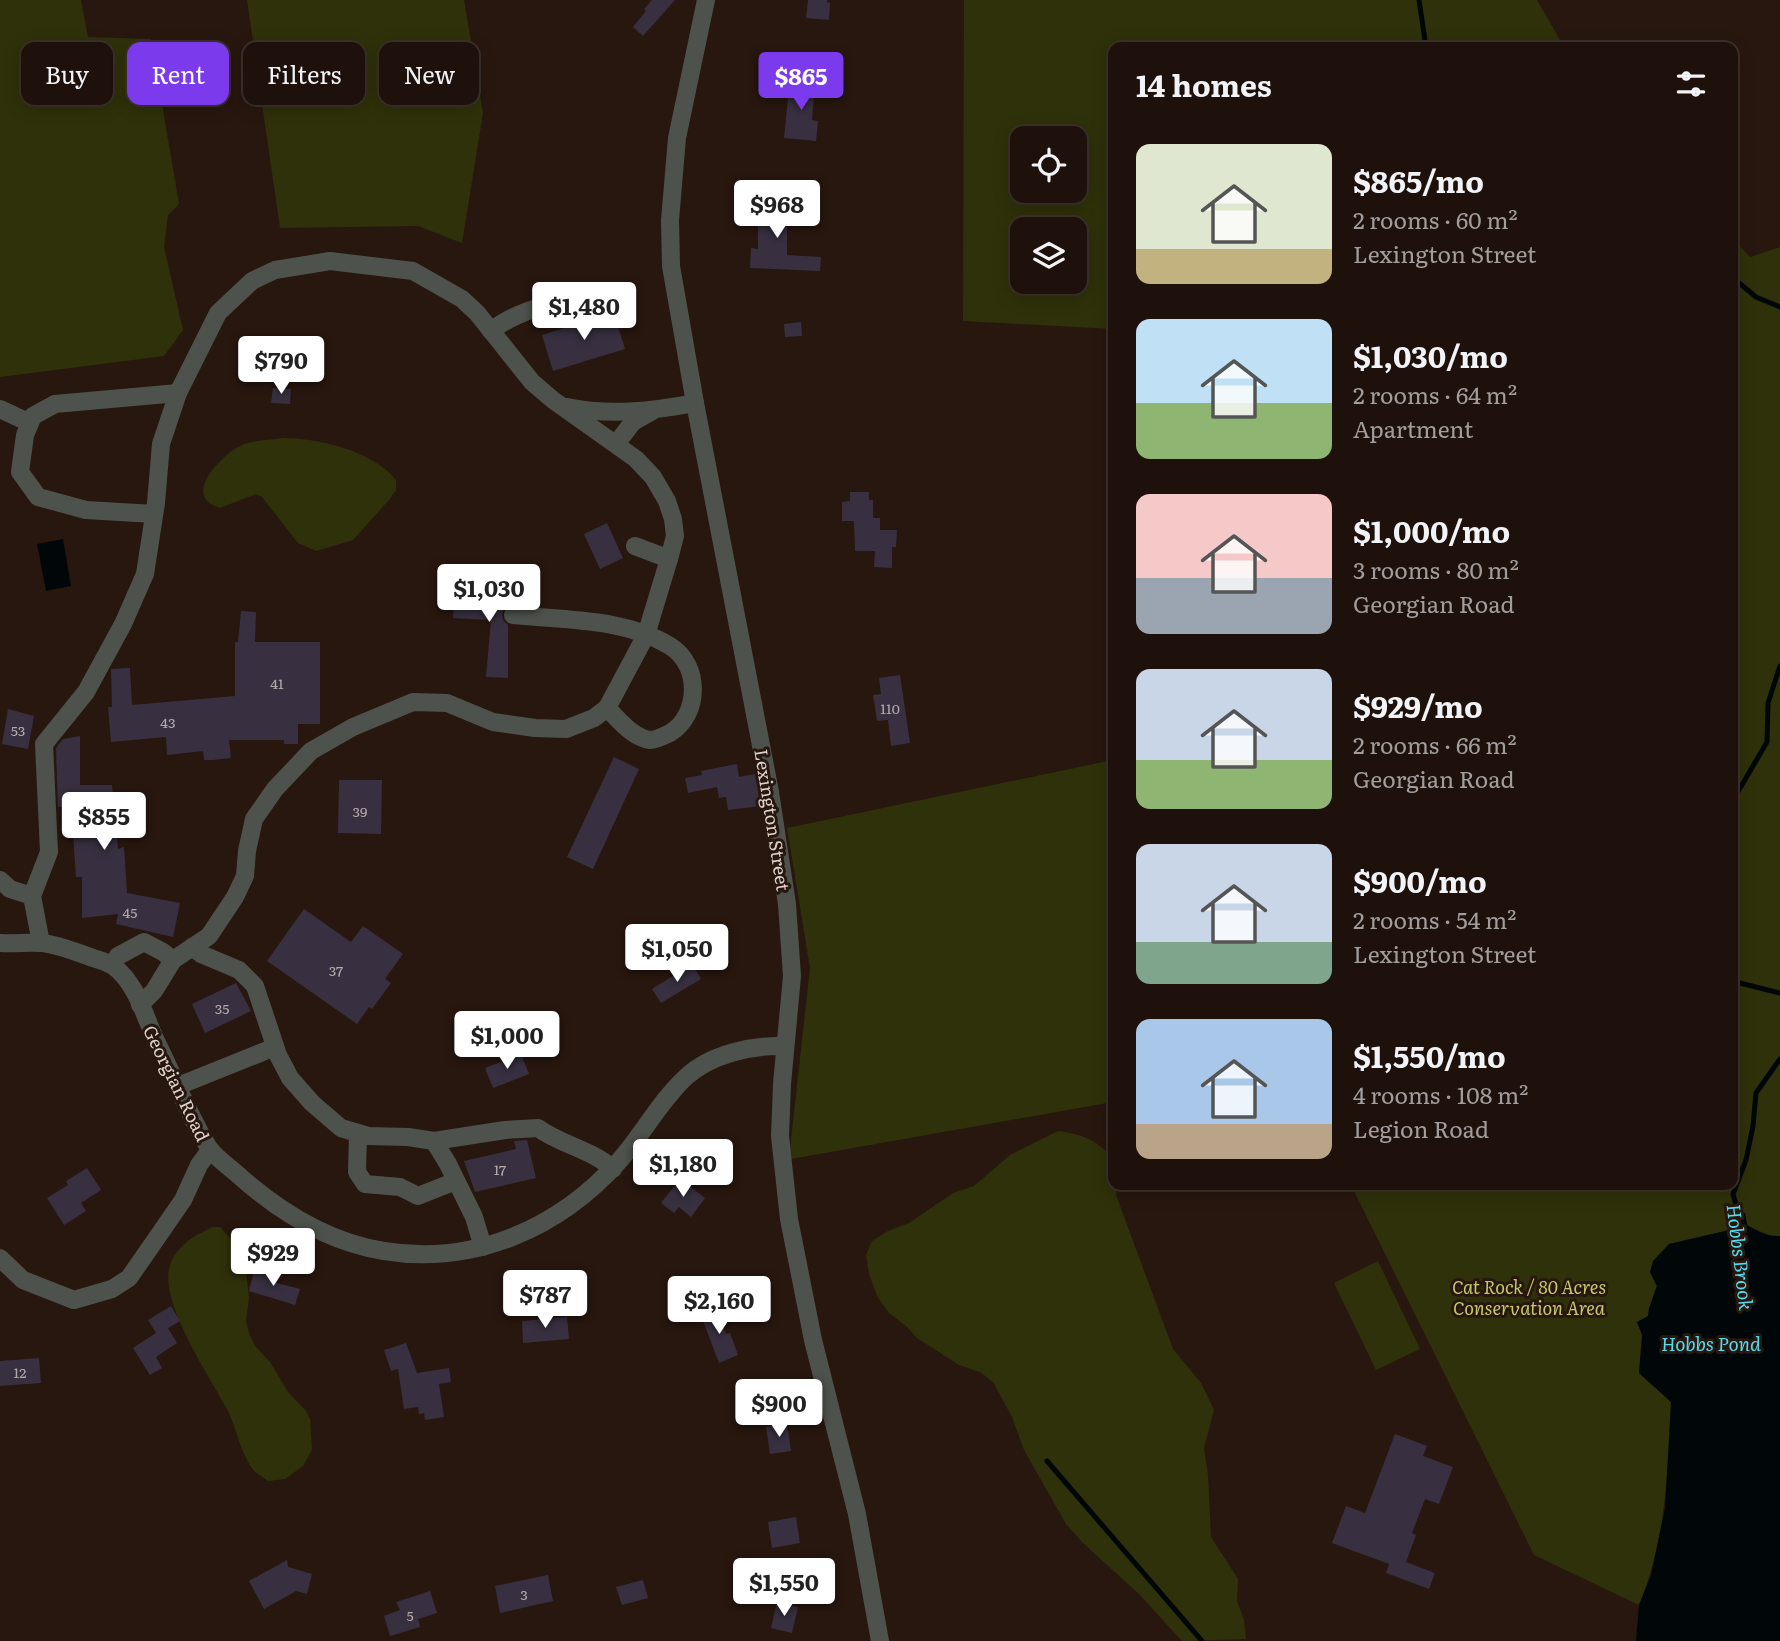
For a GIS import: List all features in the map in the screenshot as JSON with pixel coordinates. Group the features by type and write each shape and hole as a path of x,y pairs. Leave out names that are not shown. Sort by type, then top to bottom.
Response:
{"street":[{"name":"Lexington Street","path":"706,0 680,120 670,220 671,266 770,792 780,858 792,963 780,1136 789,1219 810,1327 853,1498 875,1637"},
{"path":"41,943 32,896 49,852 44,744 86,692 145,574 161,444 178,393 218,313 252,281 275,270 330,261 413,271 463,299 532,382 560,406 616,444 648,470 667,501 674,527 669,559 646,635 607,708 594,718 573,727 535,728 493,722 447,703 413,702 353,727 311,751 275,789 254,819 245,876 235,897 209,936 173,960 154,991 140,1005"},
{"path":"491,331 524,312 596,292"},
{"path":"154,514 86,510 38,497 20,472 25,435 33,416 55,404 178,393"},
{"path":"560,406 591,410 656,410 695,403"},
{"path":"0,409 30,423"},
{"path":"616,444 639,418 656,410"},
{"path":"635,547 669,559"},
{"path":"513,615 610,624 646,635 672,647 686,664 693,685 692,702 688,715 673,731 652,740 641,737 607,708"},
{"path":"0,880 10,889 32,896"},
{"path":"0,943 41,943 68,948 112,965 118,956 144,942 173,960"},
{"path":"192,947 201,954 239,970 255,986 275,1047 290,1077 301,1092 341,1128 358,1135 434,1141 505,1130 538,1128 550,1136 596,1155 613,1168"},
{"name":"Georgian Road","path":"112,965 127,982 140,1005 210,1150 248,1184 307,1225 344,1241 382,1251 442,1253 484,1247 547,1222 579,1199 613,1168 673,1091 693,1072 732,1053 785,1046"},
{"path":"178,1086 275,1047"},
{"path":"358,1135 356,1168 362,1182 400,1187 420,1196 456,1181"},
{"path":"434,1141 444,1155 474,1217 484,1247"},
{"path":"0,1258 23,1279 74,1300 112,1289 129,1278 183,1200 199,1165 210,1150"}],"green space":[{"path":"0,0 81,0 88,37 151,39 152,42 127,42 127,105 162,105 179,204 168,215 164,247 183,330 164,356 0,377"},
{"path":"247,0 464,0 471,42 379,42 379,105 479,105 479,89 483,113 462,243 418,226 280,228 262,105 365,105 365,42 253,42"},
{"path":"964,0 1537,0 1561,42 1108,42 1108,329 963,321"},
{"name":"Cat Rock / 80 Acres Conservation Area","path":"1738,244 1750,257 1780,247 1780,1236 1773,1237 1750,1227 1747,1225 1745,1213 1731,1216 1734,1229 1669,1244 1650,1272 1657,1286 1645,1328 1639,1373 1671,1402 1664,1505 1655,1556 1639,1605 1534,1555 1353,1190 1738,1190"},
{"path":"283,438 313,440 360,454 374,461 396,480 396,490 353,540 316,551 298,543 262,497 256,494 220,508 209,502 204,495 204,485 225,456 244,444"},
{"path":"1108,761 1108,1103 791,1159 810,968 787,828"},
{"path":"1058,1131 1088,1139 1108,1153 1108,1190 1116,1190 1173,1349 1201,1383 1214,1410 1204,1448 1211,1537 1238,1579 1237,1601 1244,1620 1246,1639 1180,1639 1140,1595 1066,1524 1024,1450 1012,1417 993,1382 980,1372 959,1365 917,1338 889,1313 878,1298 869,1274 866,1255 872,1241 909,1223 953,1193 974,1186 1010,1155"},
{"path":"213,1227 220,1227 237,1246 246,1270 249,1298 246,1321 250,1336 310,1419 312,1450 303,1466 285,1479 268,1481 250,1466 229,1413 179,1320 172,1299 168,1281 173,1258 187,1241"},
{"path":"1378,1261 1420,1349 1376,1370 1334,1283"}],"water":[{"path":"63,539 71,586 46,591 37,544"},
{"name":"Hobbs Pond","path":"1745,1213 1747,1225 1767,1235 1780,1236 1780,1641 1636,1641 1639,1605 1651,1575 1665,1508 1671,1402 1639,1373 1642,1335 1637,1322 1648,1316 1657,1286 1650,1272 1653,1261 1669,1244 1734,1229 1731,1216"}],"building":[{"path":"652,0 675,0 643,36 633,27"},
{"path":"808,0 827,0 830,3 829,20 806,18"},
{"path":"790,79 815,82 812,120 818,121 816,141 784,138"},
{"path":"758,197 780,197 780,204 787,204 787,255 821,257 820,271 750,268 751,248 758,249"},
{"path":"614,313 625,349 553,371 542,335"},
{"path":"801,322 802,336 785,337 784,324"},
{"path":"273,388 291,389 290,404 271,403"},
{"path":"850,492 869,492 869,500 873,500 873,518 880,518 880,530 897,530 896,547 892,547 892,568 874,567 875,551 855,551 854,521 842,521 842,502 850,501"},
{"path":"607,523 623,558 600,569 584,534"},
{"path":"471,588 509,589 509,605 504,608 502,615 508,625 508,678 486,677 491,620 453,618 454,595 471,596"},
{"path":"241,611 256,612 255,642 320,642 320,724 298,724 298,744 284,744 284,740 229,740 231,758 213,760 204,760 203,751 167,755 166,737 111,742 108,707 112,707 111,669 130,668 132,705 235,696 235,642 238,642"},
{"path":"900,675 910,743 891,746 888,720 877,721 873,695 881,694 879,678"},
{"path":"8,709 34,716 28,749 2,744"},
{"path":"80,736 80,785 112,785 118,849 124,847 127,893 180,903 173,937 116,924 118,914 82,918 82,877 76,877 71,806 58,807 56,748 63,739"},
{"path":"614,757 639,769 593,869 567,857"},
{"path":"737,764 739,777 755,774 761,806 728,810 726,797 719,798 717,787 688,793 685,778 702,775 701,771"},
{"path":"339,780 382,780 381,834 338,833"},
{"path":"304,909 351,942 363,926 403,954 385,979 391,983 357,1024 267,961"},
{"path":"692,964 701,979 661,1003 652,989"},
{"path":"236,983 251,1011 205,1033 192,1004"},
{"path":"521,1054 529,1074 493,1088 485,1068"},
{"path":"527,1140 536,1178 475,1192 464,1161 516,1149 514,1141"},
{"path":"87,1168 101,1190 81,1203 86,1211 64,1225 47,1198 68,1185 66,1181"},
{"path":"680,1179 705,1198 691,1217 679,1207 674,1213 661,1203"},
{"path":"254,1271 279,1278 277,1283 300,1289 295,1305 249,1291"},
{"path":"171,1306 180,1321 168,1328 177,1343 156,1357 162,1368 150,1375 133,1348 156,1333 148,1320"},
{"path":"716,1307 726,1334 730,1333 738,1355 719,1363 700,1313"},
{"path":"567,1317 569,1339 523,1343 522,1321"},
{"path":"406,1343 417,1373 449,1368 451,1382 439,1384 444,1417 425,1420 424,1413 419,1414 418,1407 404,1409 398,1369 391,1371 384,1350"},
{"path":"39,1358 41,1383 0,1386 0,1361"},
{"path":"787,1423 791,1451 770,1454 766,1427"},
{"path":"1395,1434 1427,1446 1423,1456 1453,1467 1439,1504 1425,1499 1412,1533 1416,1535 1406,1562 1435,1573 1429,1589 1386,1573 1389,1564 1332,1543 1346,1506 1365,1513"},
{"path":"796,1517 800,1543 772,1548 768,1522"},
{"path":"287,1560 288,1567 312,1574 307,1594 296,1591 264,1609 249,1581"},
{"path":"548,1575 553,1601 500,1613 495,1586"},
{"path":"643,1580 648,1598 622,1605 616,1587"},
{"path":"430,1591 437,1613 418,1619 420,1627 390,1636 384,1616 400,1610 396,1602"},
{"path":"777,1602 798,1607 792,1633 771,1628"}],"waterway":[{"name":"Hobbs Brook","path":"1419,0 1425,42"},
{"name":"Hobbs Brook","path":"1738,282 1756,297 1780,307"},
{"name":"Hobbs Brook","path":"1738,792 1767,742 1768,703 1780,666"},
{"name":"Hobbs Brook","path":"1738,982 1780,993"},
{"name":"Hobbs Brook","path":"1738,1181 1746,1160 1753,1126 1756,1093 1780,1059"},
{"name":"Hobbs Brook","path":"1735,1190 1733,1194 1740,1219"},
{"path":"1047,1461 1202,1641"}]}
